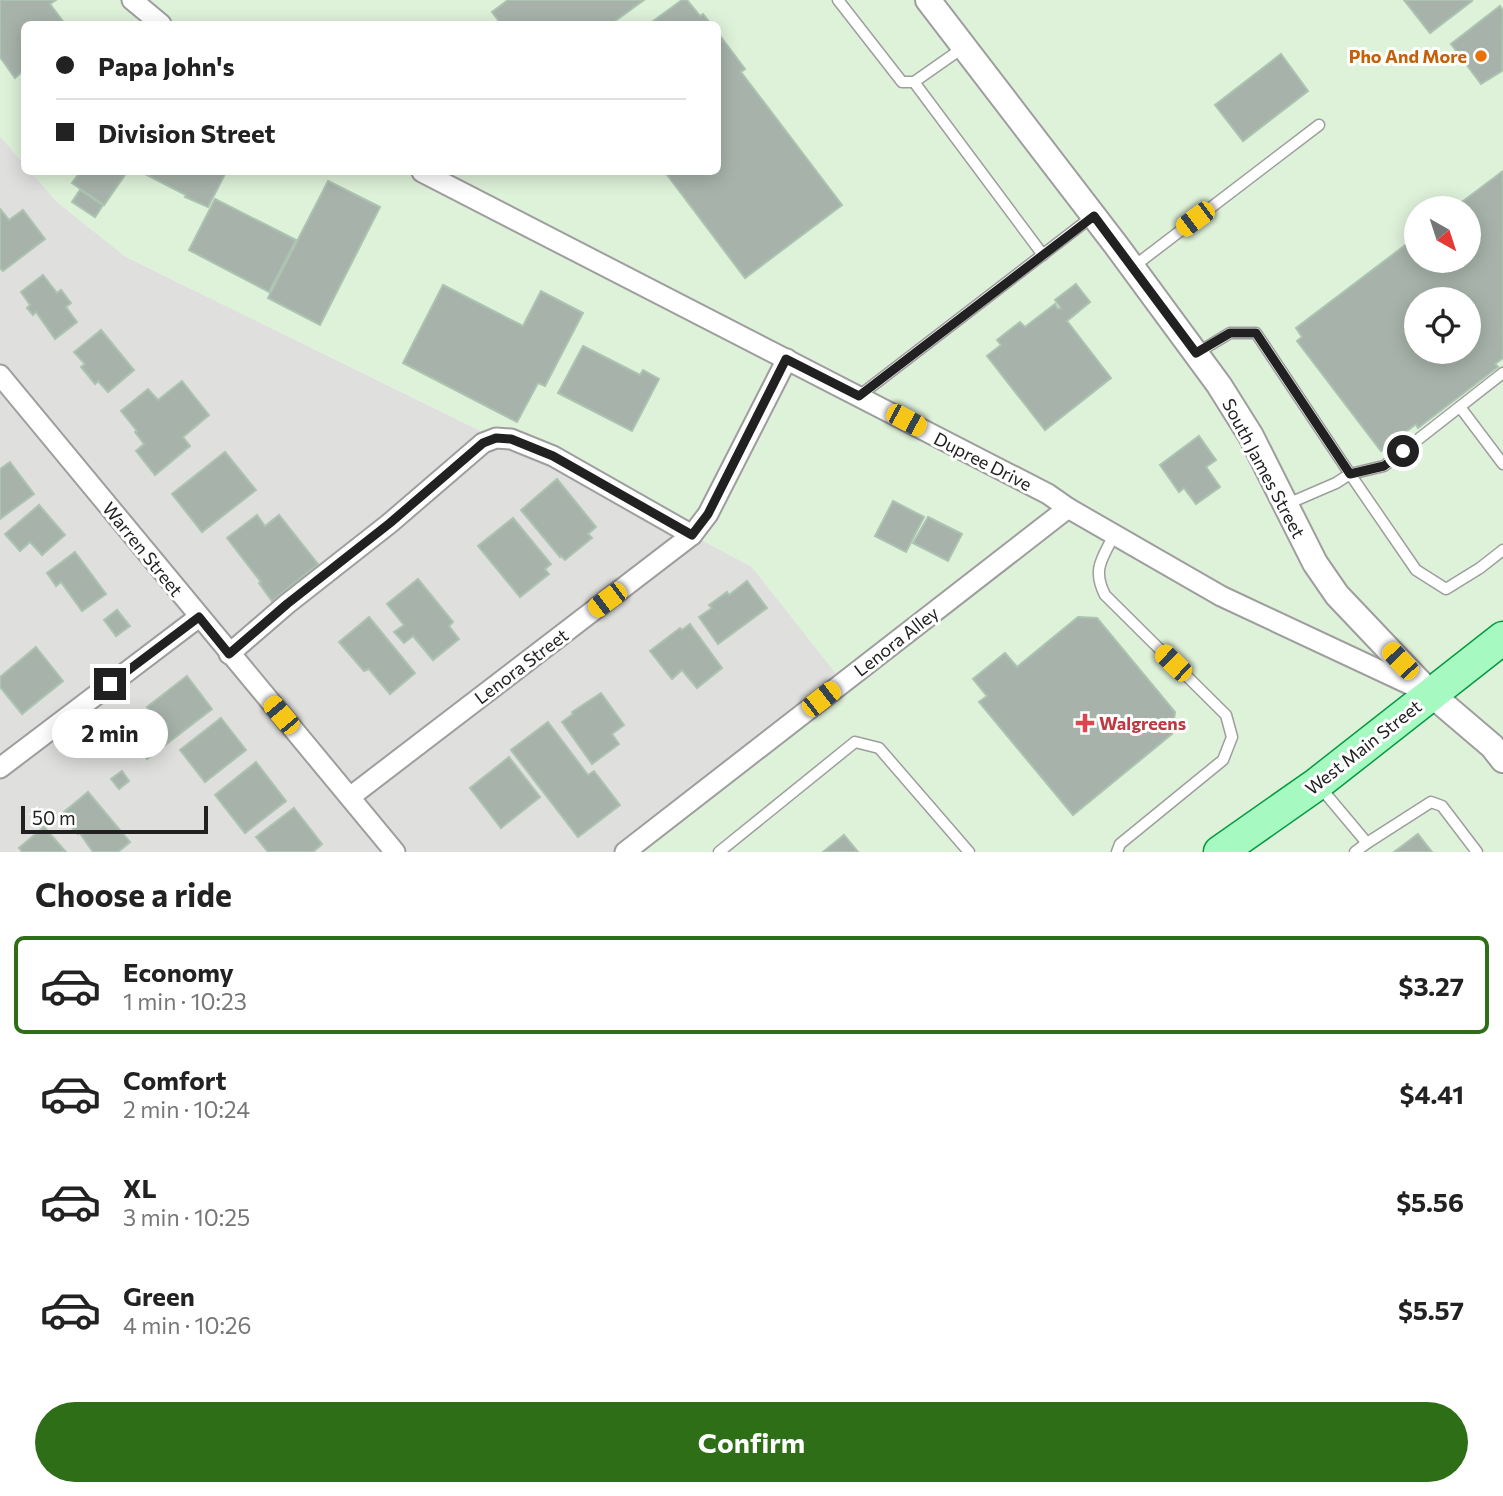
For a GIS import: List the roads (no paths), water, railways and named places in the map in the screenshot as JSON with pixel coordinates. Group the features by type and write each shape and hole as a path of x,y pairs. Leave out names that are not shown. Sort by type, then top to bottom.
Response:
{"main road":[{"name":"West Main Street","path":"1220,852 1317,784 1503,638"}],"street":[{"path":"132,0 157,21"},
{"name":"South James Street","path":"928,0 1196,353 1251,436 1315,562 1337,595 1431,694 1492,746 1503,760"},
{"name":"Dupree Drive","path":"428,175 1048,494 1221,596 1431,694"},
{"name":"Lenora Street","path":"350,797 692,535 708,514 786,359"},
{"name":"Warren Street","path":"0,375 395,852"},
{"path":"229,654 287,604 390,523 483,443 496,438 511,439 553,456 692,535"},
{"name":"Lenora Alley","path":"625,852 1068,508"},
{"path":"0,768 199,617"}],"lane":[{"path":"838,0 902,82 914,82 964,47"},
{"path":"914,82 1043,255"},
{"path":"1132,267 1319,125"},
{"path":"859,396 1094,216"},
{"path":"1196,353 1230,333 1256,333 1416,570 1446,589 1503,550"},
{"path":"1285,505 1350,474 1384,466 1503,373"},
{"path":"1460,407 1503,464"},
{"path":"1114,535 1098,565 1098,582 1105,596 1226,715 1232,737 1223,760 1120,844 1117,852"},
{"path":"719,852 855,742 879,748 969,852"},
{"path":"1317,784 1367,843"},
{"path":"1355,852 1425,803 1436,802 1442,806 1477,852"}],"place":[{"name":"Pho And More","path":"1481,56"},
{"name":"Walgreens","path":"1085,723"}]}
